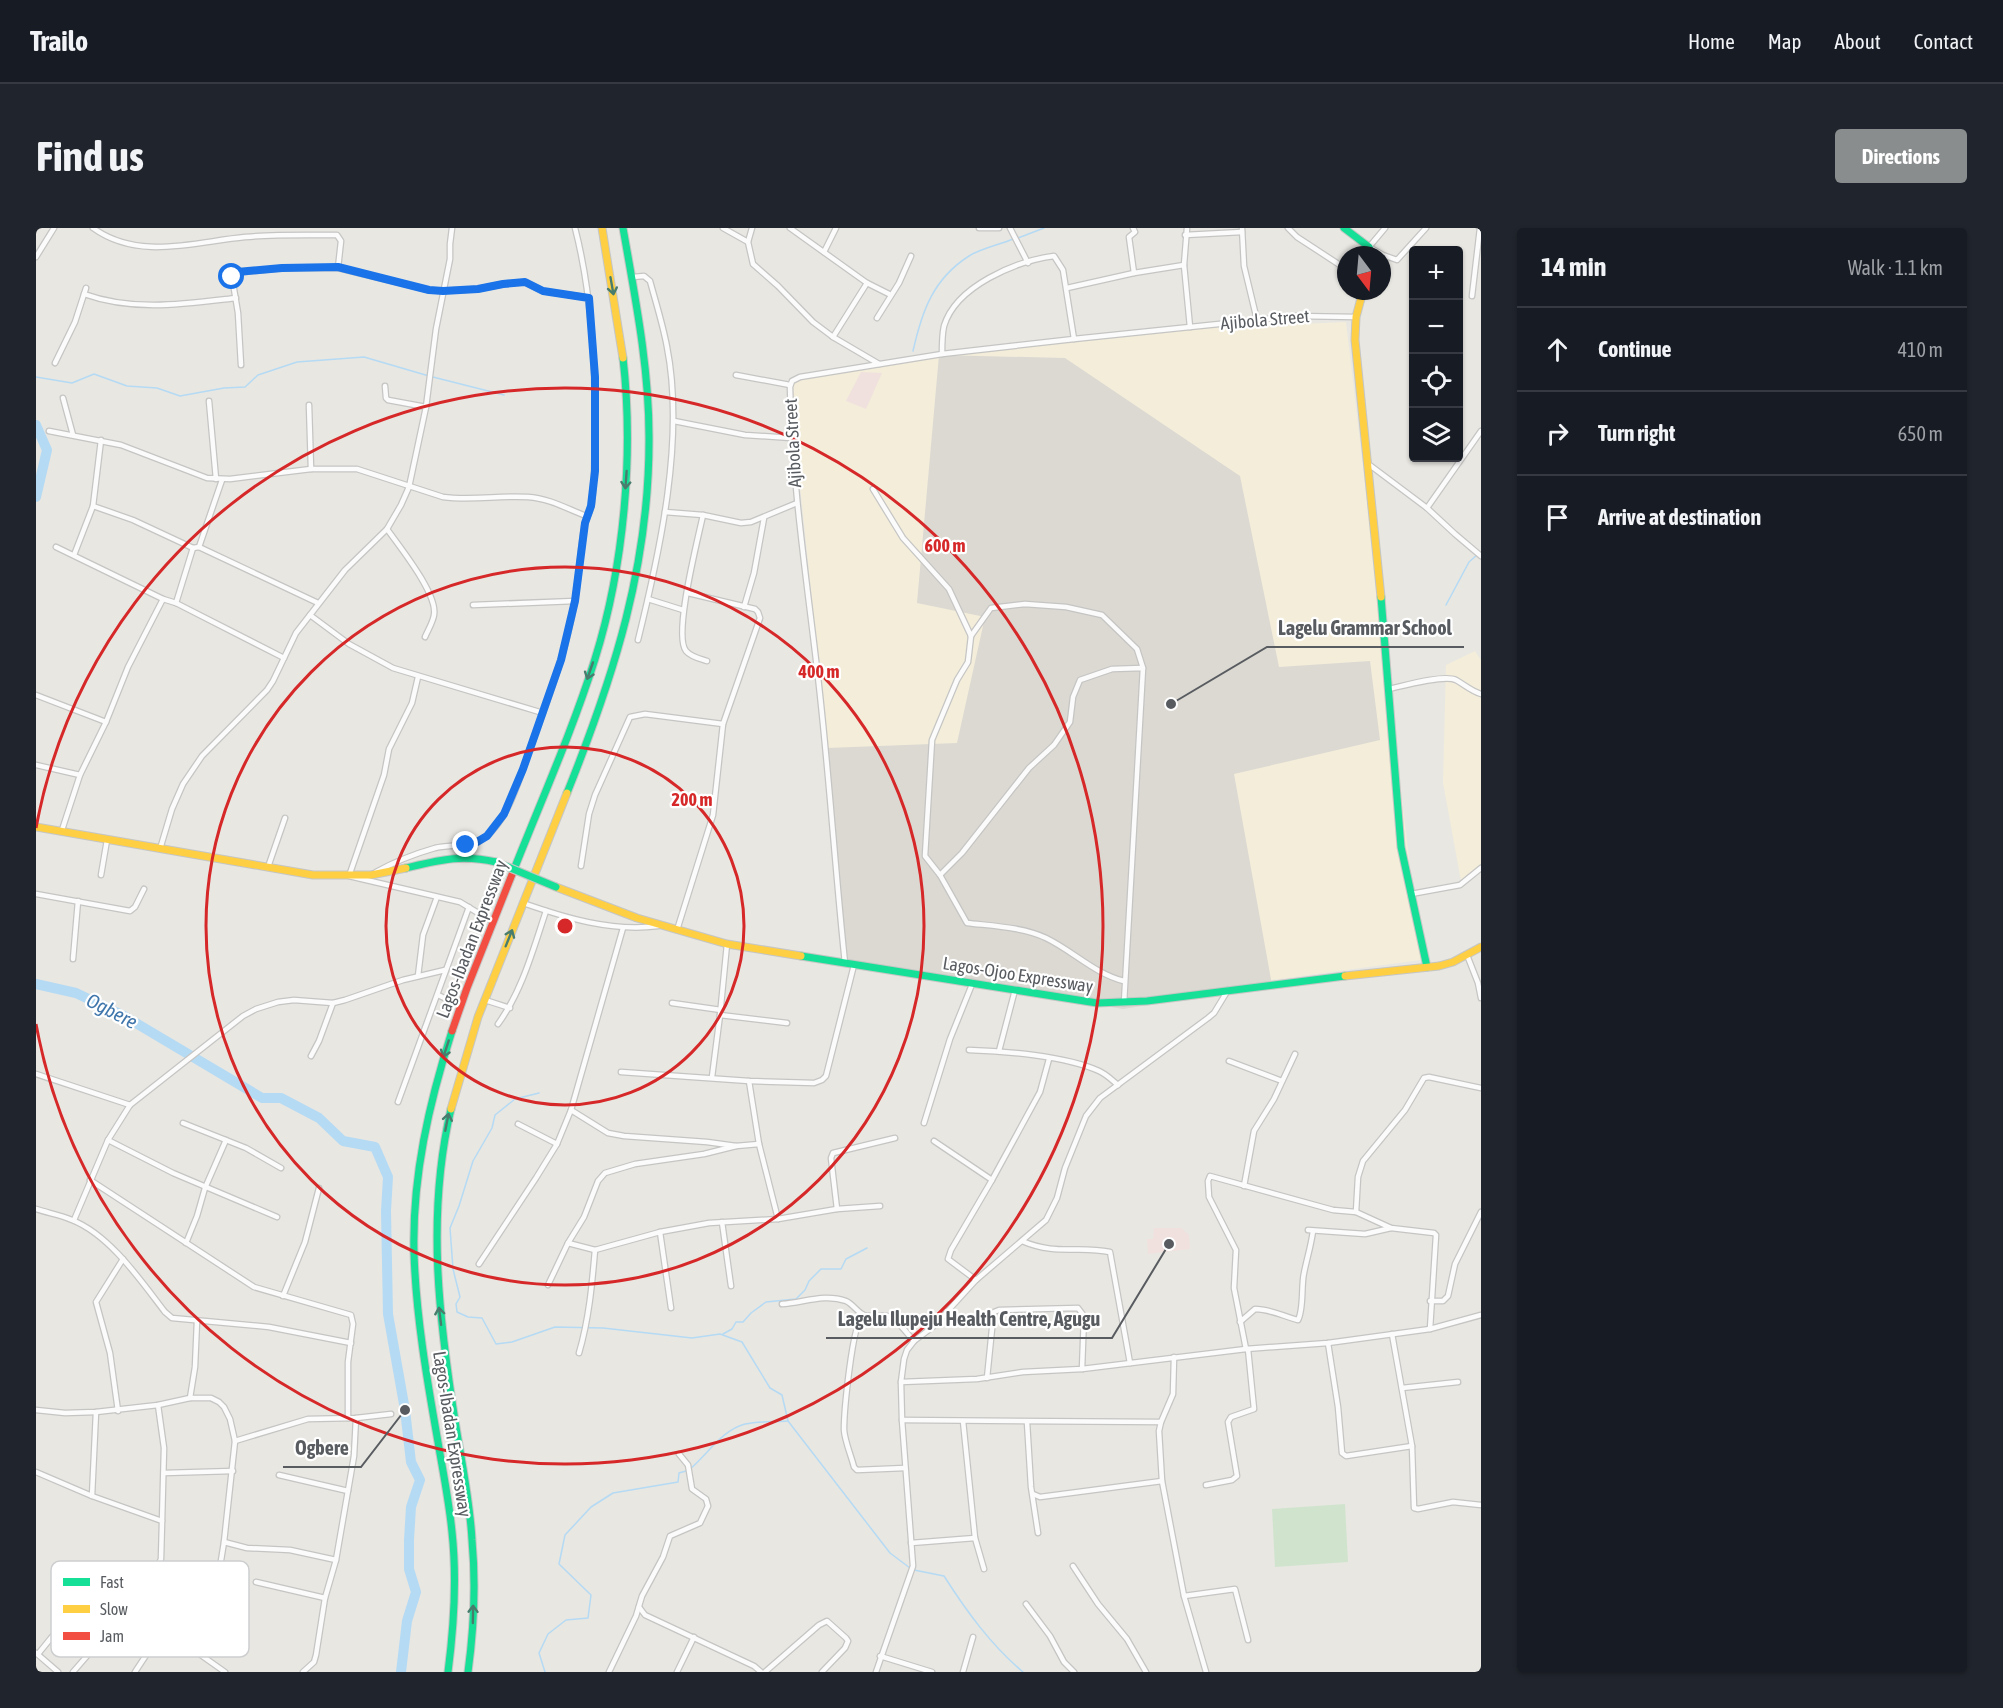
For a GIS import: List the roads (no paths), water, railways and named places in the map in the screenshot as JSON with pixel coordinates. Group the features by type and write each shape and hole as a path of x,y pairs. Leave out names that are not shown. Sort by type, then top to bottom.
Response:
{"main road":[{"name":"Lagos-Ibadan Expressway","path":"448,1672 453,1627 454,1557 446,1485 420,1332 414,1221 420,1158 430,1105 461,1006 572,725 587,681 606,616 617,560 627,468 626,400 616,305 602,228"},
{"name":"Lagos-Ibadan Expressway","path":"468,1672 473,1619 472,1531 440,1318 435,1245 439,1175 450,1110 463,1062 485,999 613,669 633,588 644,510 649,439 643,348 623,228"},
{"path":"1344,228 1368,246"},
{"path":"1361,300 1356,317 1355,340 1389,689 1401,847 1426,967"},
{"name":"Lagos-Ojoo Expressway","path":"36,827 313,875 371,875 456,856 479,858 496,862 615,910 727,944 1097,1003 1124,1004 1161,1001 1228,990 1426,967 1453,962 1481,947"}],"street":[{"path":"36,257 54,228"},
{"path":"93,228 114,240 155,248 276,234 337,235 341,241 338,267"},
{"path":"160,850 172,809 183,784 202,756 267,690 296,633 345,570 387,529 401,506 409,487 426,407 434,343 450,259 452,228"},
{"path":"371,875 405,858 436,848 466,845 487,836 504,814 561,660 575,601 586,516 591,506 595,471 595,377 589,298 575,228"},
{"path":"723,228 748,242"},
{"path":"752,228 748,242 753,264 813,322 832,337 879,364"},
{"path":"789,228 867,283 891,295"},
{"path":"825,252 836,228"},
{"path":"979,228 999,228"},
{"path":"1010,228 1028,263"},
{"path":"1134,228 1135,232 1129,237 1134,273"},
{"path":"1187,228 1184,265 1190,327"},
{"path":"1288,228 1337,263"},
{"path":"1370,246 1385,228"},
{"path":"1391,258 1397,260 1426,228"},
{"path":"1472,296 1480,228"},
{"path":"1185,235 1242,230 1244,266 1257,320"},
{"path":"877,318 899,283 911,256"},
{"path":"942,354 945,325 955,306 972,287 1002,272 1054,256 1063,270 1074,339"},
{"path":"1066,288 1184,265"},
{"path":"241,365 236,298 232,277 234,273 282,268 338,267 429,290 478,289 525,282 543,291 589,298"},
{"path":"632,277 644,276 650,281 667,346 674,421 665,512 638,640"},
{"path":"832,337 867,283"},
{"path":"55,363 75,322 86,288"},
{"path":"84,294 114,302 166,306 236,298"},
{"name":"Ajibola Street","path":"845,963 818,676 791,438 790,385 794,379 800,376 942,354 1074,339 1296,316 1356,317"},
{"path":"736,375 790,385"},
{"path":"385,386 388,400 426,407"},
{"path":"63,398 73,435"},
{"path":"176,603 219,479 209,401"},
{"path":"309,405 311,470"},
{"path":"674,421 745,435 791,438"},
{"path":"1427,508 1481,431"},
{"path":"50,432 101,440 132,448 196,475 219,479 311,470 357,469 443,497 456,499 540,498 586,516"},
{"path":"74,555 93,506 101,440"},
{"path":"1366,463 1427,508 1481,556"},
{"path":"873,489 903,538 949,589 971,636"},
{"path":"665,512 703,515 741,523 764,518 797,503"},
{"path":"93,506 133,520 318,603"},
{"path":"703,515 683,610 682,645 690,654 707,661"},
{"path":"744,607 754,573 764,518"},
{"path":"387,529 413,565 435,606 434,616 425,637"},
{"path":"56,547 176,603 284,658"},
{"path":"677,930 713,816 723,724 760,618 754,609 688,593"},
{"path":"62,830 80,775 106,722 128,667 163,598"},
{"path":"648,599 683,610"},
{"path":"473,605 575,601"},
{"path":"1124,981 1108,977 1045,937 1008,928 967,924 940,875 925,856 932,740 957,680 968,662 971,636 991,608 1026,604 1066,607 1102,615 1137,649 1143,668 1124,1004"},
{"path":"310,615 349,644 378,661 418,677 543,713"},
{"path":"940,875 962,853 1029,768 1054,746 1070,722 1073,697 1080,680 1112,669 1143,668"},
{"path":"418,677 412,703 389,749 384,775 349,876 460,902 493,922"},
{"path":"1389,689 1427,680 1454,679 1471,691 1481,694"},
{"path":"36,695 106,722"},
{"path":"581,866 595,795 630,717 645,714 723,724"},
{"path":"36,765 80,775"},
{"path":"268,867 285,818"},
{"path":"102,875 107,840"},
{"path":"1411,894 1460,885 1481,867"},
{"path":"36,894 130,911 135,907 144,889"},
{"path":"418,976 423,935 437,897"},
{"path":"73,960 78,902"},
{"path":"523,903 546,911 623,928 662,925"},
{"path":"398,1102 469,907"},
{"path":"498,1024 510,1008 546,911"},
{"path":"479,1264 519,1207 557,1144 571,1110 623,928"},
{"path":"712,1077 727,944"},
{"path":"1467,955 1481,998"},
{"path":"621,1072 749,1081 814,1083 822,1080 826,1076 855,965"},
{"path":"74,1220 108,1140 130,1105 243,1016 267,1005 294,1000 333,1003 418,976 445,970"},
{"path":"924,1123 950,1039 973,982"},
{"path":"999,1051 1015,989"},
{"path":"876,1672 913,1566 902,1420 901,1382 907,1350 914,1341 934,1326 976,1280 1046,1220 1086,1116 1100,1098 1214,1013 1228,990"},
{"path":"438,994 461,1006"},
{"path":"485,999 510,1008"},
{"path":"311,1056 333,1003"},
{"path":"672,1003 787,1023"},
{"path":"969,1050 999,1051 1079,1063 1102,1072 1118,1085"},
{"path":"1244,1186 1254,1131 1295,1054"},
{"path":"976,1280 948,1259 1040,1092 1049,1059"},
{"path":"1229,1061 1282,1081"},
{"path":"36,1074 130,1105"},
{"path":"1356,1212 1358,1177 1363,1161 1405,1110 1424,1078 1429,1077 1481,1088"},
{"path":"749,1081 759,1144 778,1219"},
{"path":"571,1110 608,1133 736,1146"},
{"path":"183,1123 246,1148 281,1168"},
{"path":"518,1124 557,1144"},
{"path":"837,1209 832,1153 895,1138"},
{"path":"108,1140 205,1188 277,1217"},
{"path":"186,1243 205,1188 226,1140"},
{"path":"934,1141 993,1180"},
{"path":"548,1285 568,1243 584,1217 598,1181 605,1173 635,1164 759,1144"},
{"path":"1206,1485 1232,1480 1237,1476 1228,1422 1231,1417 1254,1409 1247,1349 1234,1288 1236,1250 1209,1197 1210,1176 1333,1210 1356,1212 1391,1228 1429,1232 1436,1235 1430,1329"},
{"path":"90,1180 254,1287 351,1315 353,1324 348,1362 348,1418"},
{"path":"284,1296 305,1242 319,1188"},
{"path":"568,1243 595,1250 660,1232 722,1222 778,1219 837,1209 880,1206"},
{"path":"36,1209 74,1220 101,1238 123,1259 172,1318 269,1327 351,1343"},
{"path":"1430,1301 1443,1301 1448,1296 1455,1264 1481,1212"},
{"path":"722,1222 731,1286"},
{"path":"1240,1322 1255,1309 1266,1308 1282,1316 1298,1320 1301,1315 1304,1271 1310,1252 1310,1231 1365,1234 1391,1228"},
{"path":"660,1232 671,1308"},
{"path":"1023,1242 1054,1251 1110,1252 1130,1363"},
{"path":"579,1353 586,1328 595,1250"},
{"path":"117,1410 110,1353 96,1302 123,1259"},
{"path":"782,1304 795,1304 812,1298 835,1299 851,1303 863,1315 894,1319 914,1341"},
{"path":"987,1378 994,1312 999,1310 1078,1308 1084,1316 1082,1369"},
{"path":"863,1315 858,1322 851,1357 845,1435 854,1467 857,1470 905,1468"},
{"path":"901,1382 987,1378 1023,1372 1082,1369 1247,1349 1328,1343 1430,1329 1481,1315"},
{"path":"190,1398 195,1367 197,1321"},
{"path":"1392,1334 1412,1446 1414,1508 1453,1502 1480,1503"},
{"path":"1328,1343 1338,1407 1342,1453 1346,1456 1412,1446"},
{"path":"1174,1357 1173,1394 1159,1431 1162,1481 1184,1596 1206,1672"},
{"path":"1402,1388 1458,1382"},
{"path":"36,1410 65,1413 96,1412 159,1405 190,1398 211,1398 219,1401 230,1419 235,1441 221,1561"},
{"path":"159,1405 164,1473 160,1561"},
{"path":"92,1496 96,1412"},
{"path":"235,1441 308,1419 356,1418 391,1414"},
{"path":"303,1672 314,1662 325,1598 336,1560 356,1439 356,1418"},
{"path":"902,1420 1161,1422"},
{"path":"963,1421 975,1538 984,1569"},
{"path":"1027,1422 1038,1533"},
{"path":"609,1672 636,1616 642,1596 663,1557 670,1536 700,1523 708,1506 706,1499 692,1489 688,1465 679,1454"},
{"path":"164,1473 233,1471"},
{"path":"36,1472 92,1496 162,1521"},
{"path":"279,1475 348,1491"},
{"path":"1033,1494 1040,1497 1162,1481"},
{"path":"911,1543 975,1538"},
{"path":"224,1542 247,1548 290,1550 336,1560"},
{"path":"1072,1566 1098,1604 1127,1639 1146,1672"},
{"path":"256,1582 325,1598"},
{"path":"1184,1596 1235,1589 1248,1640"},
{"path":"1026,1604 1050,1636 1064,1662 1074,1672"},
{"path":"639,1607 645,1615 763,1672 819,1624 827,1622 848,1641 845,1648 822,1672"},
{"path":"636,1616 645,1615"},
{"path":"51,1637 37,1654 58,1672"},
{"path":"677,1672 694,1637"},
{"path":"963,1672 973,1637"},
{"path":"880,1656 932,1672"},
{"path":"73,1672 86,1657"},
{"path":"135,1672 144,1657"},
{"path":"204,1657 225,1672"}],"waterway":[{"path":"1018,238 1044,228"},
{"path":"913,351 925,309 946,275 974,253 1013,239"},
{"path":"36,377 72,383 94,374 127,386 157,388 180,396 224,388 245,387 258,375 297,362 364,357 504,395"},
{"name":"Ogbere","path":"36,425 47,450 36,497"},
{"path":"1446,605 1469,562 1477,555"},
{"name":"Ogbere","path":"36,984 76,993 124,1016 262,1098 281,1098 319,1118 343,1141 375,1147 388,1177 386,1211 388,1314 405,1410 411,1462 420,1480 411,1507 409,1540 409,1569 416,1592 407,1621 401,1672"},
{"path":"539,1093 515,1099 495,1115 492,1128 473,1161 450,1228 453,1269 460,1297 456,1304 457,1312 468,1317 482,1318 496,1344 512,1342 555,1327 603,1328 692,1338 720,1334 742,1342 770,1388 782,1395 788,1421 890,1553 910,1568"},
{"path":"723,1334 732,1329 736,1322 743,1322 766,1302 796,1299 821,1269 841,1269 846,1259 867,1248"},
{"path":"690,1469 722,1437 737,1427 756,1422 788,1421"},
{"path":"545,1672 539,1653 548,1634 566,1620 588,1618 591,1595 559,1564 565,1535 591,1507 613,1493 678,1482 679,1473 686,1471"},
{"path":"914,1570 944,1576 980,1627 1000,1651 1023,1672"}],"place":[{"name":"Lagelu Grammar School","path":"1171,704"},
{"name":"Lagelu Ilupeju Health Centre, Agugu","path":"1169,1244"},
{"name":"Ogbere","path":"405,1410"}]}
